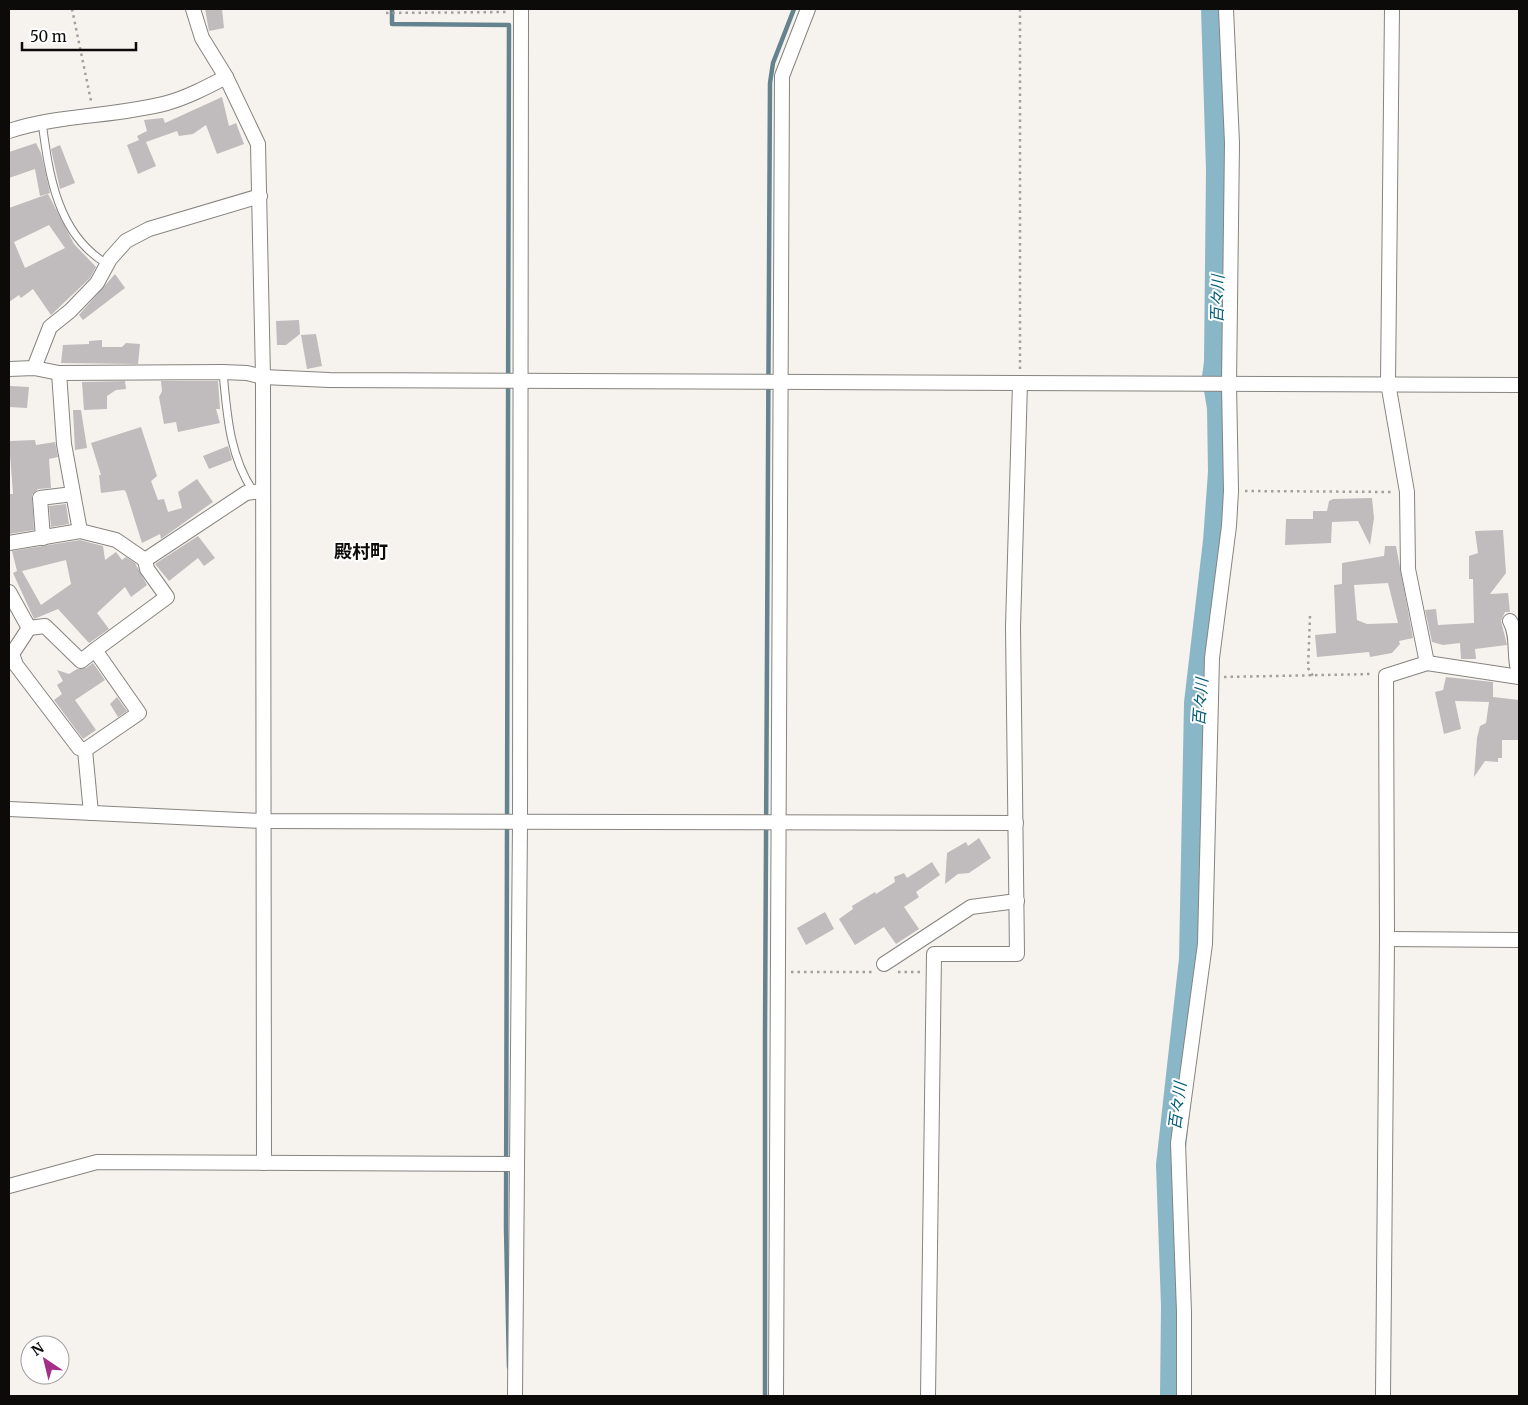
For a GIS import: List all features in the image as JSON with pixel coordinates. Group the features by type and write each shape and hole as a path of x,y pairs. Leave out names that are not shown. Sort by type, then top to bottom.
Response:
{"street":[{"path":"193,9 202,38 226,77 258,144 263,377 258,491 263,821 264,1163"},
{"path":"776,1396 780,972 770,823 773,382 782,76 808,9"},
{"path":"1184,1396 1184,1312 1178,1144 1204,944 1210,701 1213,677 1212,650 1229,526 1231,491 1228,384 1232,143 1226,9"},
{"path":"1392,9 1388,383 1407,492 1408,569 1427,662"},
{"path":"515,1396 509,1164 513,382 521,10"},
{"path":"9,131 42,122 171,102 226,77"},
{"path":"34,368 50,327 70,311 97,283 118,248 135,235 260,196"},
{"path":"9,369 34,368 59,373 247,372 263,377 513,382 572,379 773,382 1519,385"},
{"path":"59,373 64,444 80,531"},
{"path":"934,954 1017,954 1013,627 1020,383"},
{"path":"145,560 258,491"},
{"path":"43,538 40,498 73,494"},
{"path":"9,543 80,531 116,540 145,560 147,569 167,597 81,661 45,626 29,628 12,654 16,665 79,748 86,750"},
{"path":"9,592 29,628"},
{"path":"1383,1396 1387,938 1386,676 1427,662 1519,675 1516,664 1514,627 1510,621"},
{"path":"86,750 139,713 95,650"},
{"path":"86,750 91,813"},
{"path":"9,809 263,821 511,823 1016,822"},
{"path":"884,969 928,935 971,907 1017,901"},
{"path":"928,935 934,954 932,972 928,1396"},
{"path":"1387,938 1519,940"},
{"path":"9,1186 97,1162 509,1164"}],"lane":[{"path":"42,122 48,172 54,193 76,234 97,258 108,264"},
{"path":"223,372 231,440 241,467 258,491"}],"path":[{"path":"72,9 94,115"},
{"path":"1020,9 1020,383"},
{"path":"386,13 521,10"},
{"path":"1231,491 1407,492"},
{"path":"1310,616 1308,668 1314,676"},
{"path":"1213,677 1366,674 1386,676"},
{"path":"780,972 884,969 932,972"}],"building":[{"path":"205,9 222,9 224,28 209,31"},
{"path":"222,97 229,126 236,123 244,144 217,154 206,125 193,134 179,136 177,131 146,142 156,166 138,174 127,145 139,140 137,136 147,131 144,120 163,118 165,123"},
{"path":"36,143 41,153 50,193 40,196 35,169 9,178 9,152"},
{"path":"60,145 75,183 60,189 51,149"},
{"path":"48,194 74,244 96,267 90,278 51,315 33,289 21,298 19,295 9,302 9,208","holes":["49,225 65,248 25,268 14,242"]},
{"path":"115,274 125,288 83,320 79,315"},
{"path":"299,320 300,334 286,345 277,345 276,321"},
{"path":"316,334 322,366 307,369 301,335"},
{"path":"102,340 102,347 122,347 126,343 140,344 138,364 61,363 63,345 89,344 89,341"},
{"path":"125,381 126,389 116,390 107,396 107,409 84,410 82,382"},
{"path":"161,381 218,381 220,409 216,409 220,423 178,432 176,422 164,424 159,397 162,391"},
{"path":"10,386 29,387 27,408 9,407"},
{"path":"73,410 81,410 87,448 75,450"},
{"path":"141,427 157,476 151,481 158,500 164,499 168,512 182,508 178,492 197,479 213,502 161,539 160,534 142,543 126,492 124,490 101,493 99,475 101,475 91,443"},
{"path":"35,440 36,445 55,442 58,457 49,459 51,488 38,489 32,495 34,530 9,534 9,494 13,494 9,441"},
{"path":"228,446 232,460 209,469 203,456"},
{"path":"1372,498 1374,518 1370,545 1358,521 1332,522 1331,543 1285,545 1286,519 1313,519 1313,511 1327,511 1329,501 1333,499"},
{"path":"66,504 69,524 51,527 49,506"},
{"path":"1503,530 1506,573 1490,594 1508,593 1510,612 1505,612 1501,621 1507,645 1475,649 1476,659 1461,659 1460,643 1443,645 1432,642 1425,610 1436,609 1438,625 1474,623 1473,579 1469,579 1469,556 1478,553 1475,531"},
{"path":"198,536 215,558 204,566 198,558 169,581 155,564"},
{"path":"80,540 103,546 105,560 116,552 122,560 126,557 135,563 147,585 131,597 125,587 97,613 109,629 89,643 58,609 34,619 13,573 17,571 12,551","holes":["66,560 71,584 41,605 22,571"]},
{"path":"1385,546 1396,546 1413,638 1399,641 1400,644 1392,653 1370,657 1369,652 1317,657 1315,635 1336,633 1334,585 1342,584 1342,563 1384,556","holes":["1388,583 1398,623 1367,624 1357,620 1354,585"]},
{"path":"93,663 105,680 75,700 96,730 83,739 54,700 62,694 57,685 63,681 57,670 69,674 77,669 86,668"},
{"path":"1446,677 1493,682 1493,697 1519,700 1518,740 1502,740 1502,758 1498,758 1498,762 1485,761 1474,777 1477,738 1480,726 1486,723 1489,702 1455,701 1461,729 1444,734 1435,692 1443,690"},
{"path":"117,697 127,711 118,717 110,704"},
{"path":"979,838 991,858 969,873 958,874 945,884 947,853 966,842 968,846"},
{"path":"932,862 940,875 916,892 919,897 904,907 919,929 896,944 884,927 855,945 839,919 853,909 852,906 895,882 894,877 904,873 907,878"},
{"path":"825,912 834,929 806,945 797,928"}],"waterway":[{"path":"392,9 392,24 509,25 506,1228 509,1367"},
{"path":"765,1396 770,83 773,63 794,9"},
{"name":"百々川","path":"1174,1396 1175,1306 1170,1165 1193,959 1198,703 1217,541 1222,472 1221,408 1216,377 1218,362 1220,170 1215,9"}],"district":[{"name":"殿村町","path":"361,551"}]}
